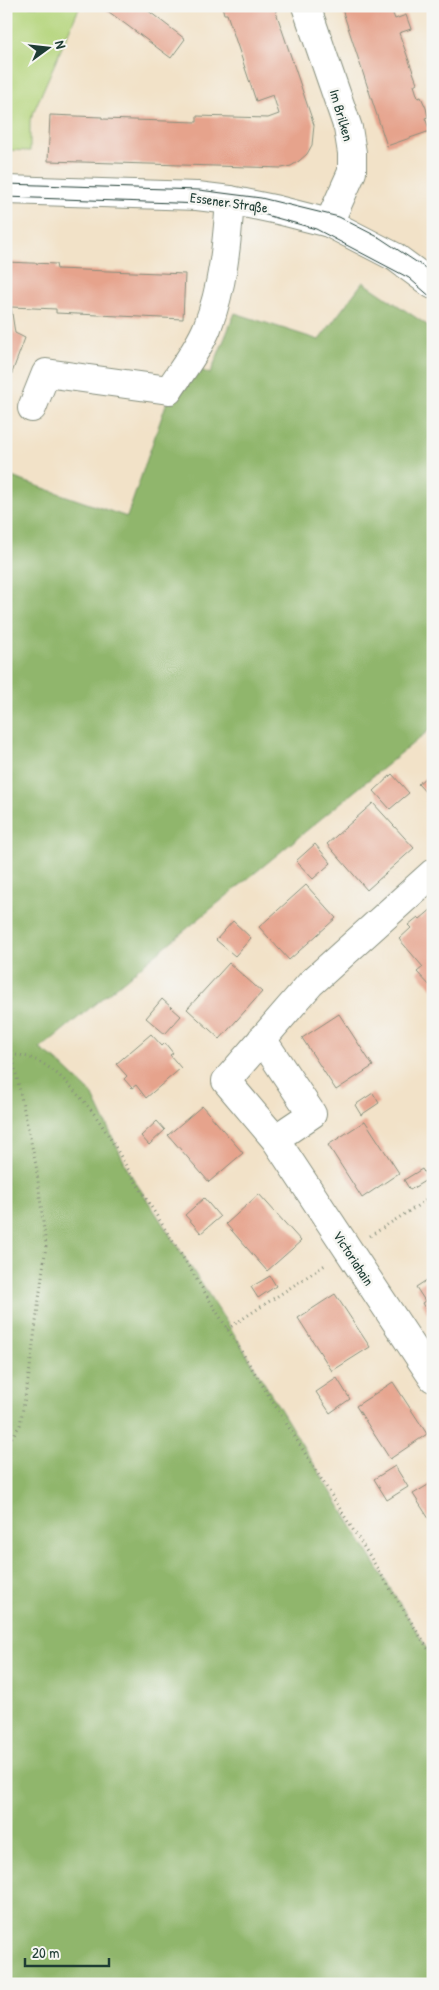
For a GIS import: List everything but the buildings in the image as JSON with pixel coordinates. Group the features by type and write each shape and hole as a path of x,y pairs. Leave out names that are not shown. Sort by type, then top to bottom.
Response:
{"street":[{"name":"Im Brilken","path":"306,6 348,128 352,153 352,172 329,223"},
{"name":"Essener Straße","path":"6,190 197,196 230,200 278,210 329,223 395,258 433,285"},
{"path":"32,408 46,373 169,390 207,328 220,283 230,200"},
{"name":"Victoriahain","path":"433,873 311,983 226,1081 275,1139 433,1377"},
{"path":"262,1039 312,1114 275,1139"}],"path":[{"path":"6,1056 12,1055 36,1060 60,1076 80,1097 106,1130 212,1304 433,1657"},
{"path":"6,1446 20,1424 29,1375 46,1246 36,1165 12,1055"}],"green space":[{"path":"6,6 80,6 30,120 30,151 6,150"},
{"path":"363,282 433,329 433,727 40,1049 56,1060 92,1094 129,1172 233,1332 433,1658 433,1984 6,1984 6,475 127,517 181,361 210,374 235,313 319,340"}],"tram line":[{"path":"6,184 199,190 261,198 339,217 380,238 433,273"},
{"path":"6,197 230,205 316,229 409,278 433,299"}]}
